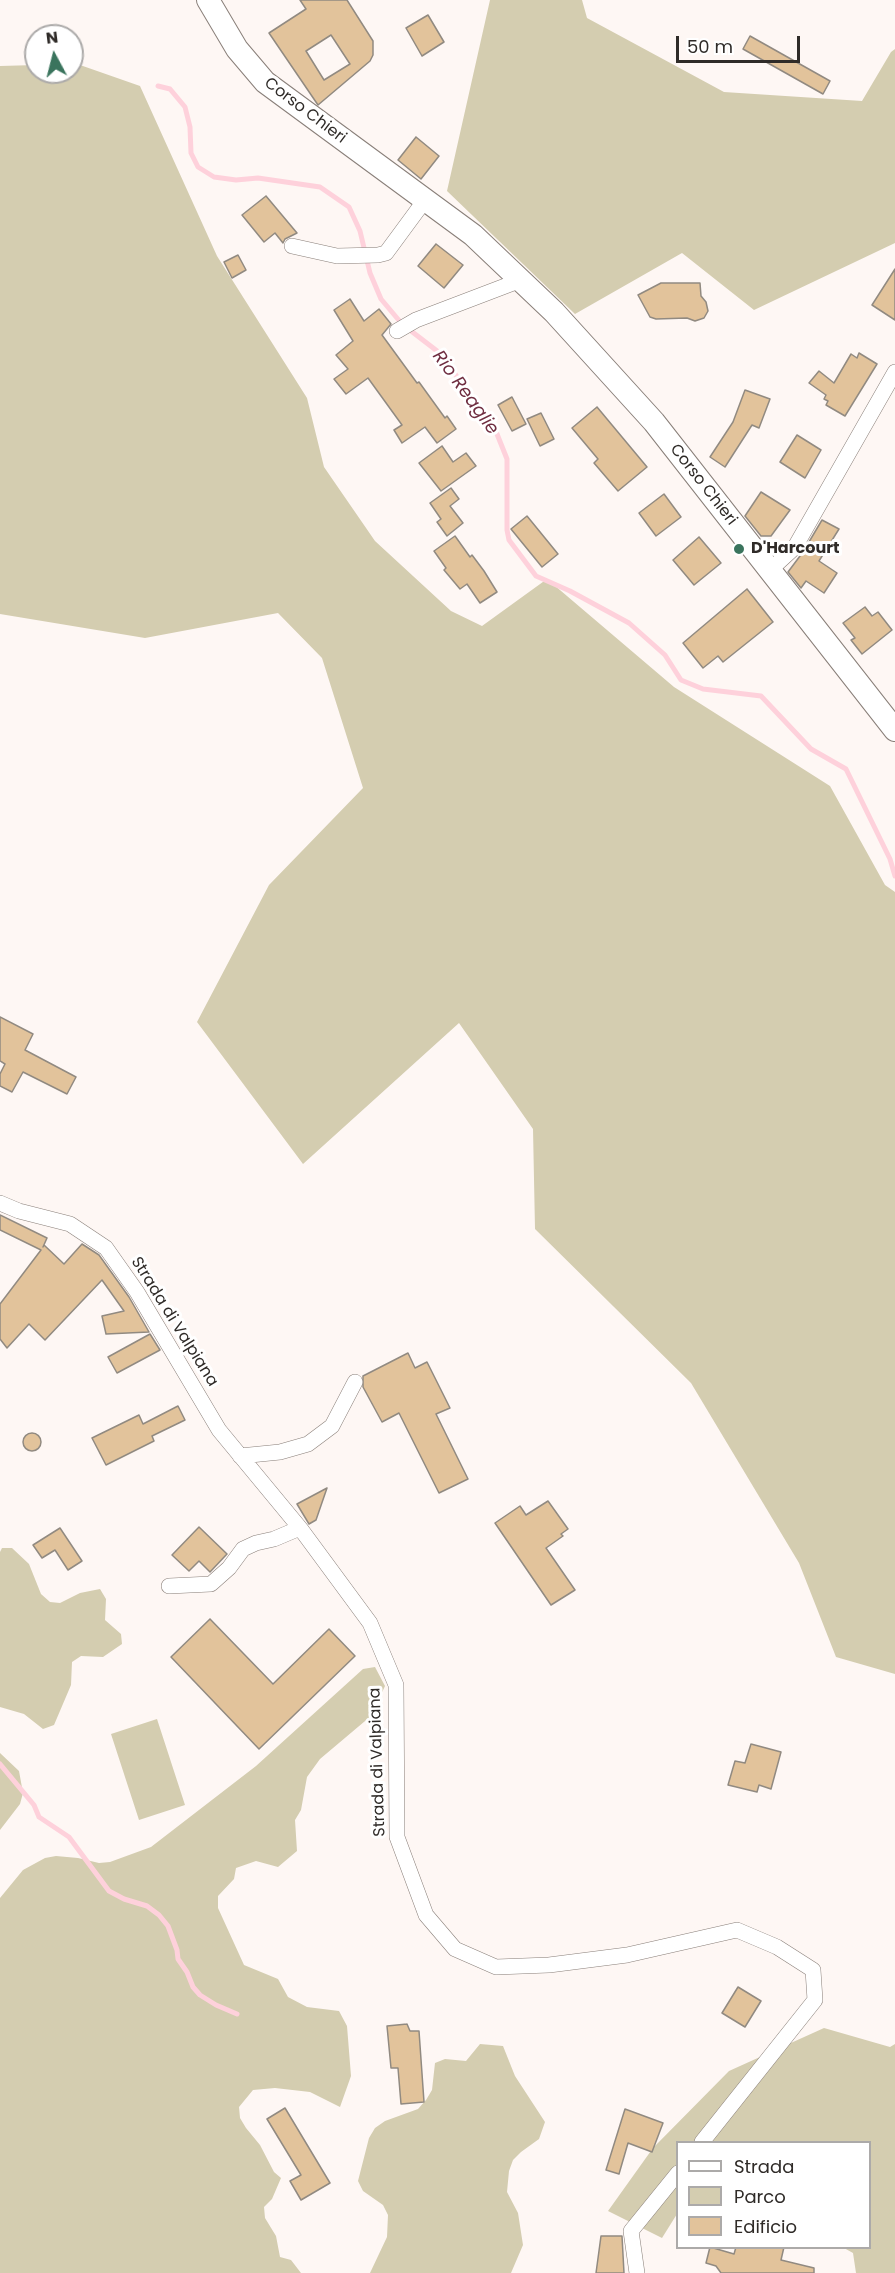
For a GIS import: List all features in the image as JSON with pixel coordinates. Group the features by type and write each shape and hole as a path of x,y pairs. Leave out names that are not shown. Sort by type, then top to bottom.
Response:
{"main road":[{"name":"Corso Chieri","path":"208,0 237,49 265,82 473,235 554,312 654,422 895,730"}],"street":[{"path":"292,246 337,256 386,253 425,200"},
{"path":"397,332 416,320 521,280"},
{"path":"770,570 795,547 895,372"},
{"name":"Strada di Valpiana","path":"0,1203 19,1211 70,1224 106,1248 137,1292 219,1430 300,1528 370,1623 396,1685 396,1837 426,1915 455,1948 496,1967 549,1965 627,1955 737,1930 777,1947 813,1970 816,2000 703,2141"},
{"path":"240,1456 280,1452 308,1444 332,1426 355,1382"},
{"path":"169,1586 211,1584 229,1568 243,1549 300,1528"},
{"path":"637,2273 631,2231 676,2175"}],"green space":[{"path":"490,0 582,0 587,18 724,92 862,101 895,49 895,243 754,310 682,253 575,314 447,191"},
{"path":"24,65 24,84 84,84 84,66 140,86 217,256 307,398 324,467 375,541 451,611 482,626 547,579 674,687 830,786 885,885 895,892 895,1674 836,1657 799,1563 691,1383 535,1229 533,1129 459,1023 303,1164 197,1022 269,885 363,788 322,658 278,613 145,638 0,614 0,66"},
{"path":"2,1548 12,1548 29,1564 41,1594 50,1602 60,1603 80,1593 100,1589 106,1599 105,1620 121,1634 122,1644 103,1657 81,1656 72,1662 71,1685 54,1725 43,1729 24,1714 0,1707 0,1552"},
{"path":"375,1667 385,1686 371,1716 320,1759 307,1777 301,1810 295,1820 297,1851 278,1867 256,1861 236,1868 234,1879 218,1896 218,1908 244,1965 278,1979 288,1997 307,2007 339,2011 347,2026 351,2076 340,2107 310,2092 275,2088 253,2090 239,2107 240,2118 260,2145 274,2172 281,2178 272,2199 264,2207 265,2218 276,2236 280,2257 291,2260 301,2273 0,2273 0,1898 23,1870 45,1858 56,1856 99,1863 110,1862 151,1847 256,1766 363,1669"},
{"path":"157,1719 185,1805 139,1820 111,1734"},
{"path":"0,1753 19,1771 23,1793 20,1804 0,1830"},
{"path":"824,2028 890,2047 895,2044 895,2273 856,2273 853,2253 846,2249 871,2249 871,2141 676,2141 676,2216 662,2238 608,2211 653,2148 729,2071"},
{"path":"480,2044 503,2046 515,2076 545,2122 539,2139 513,2160 509,2171 507,2192 518,2213 523,2245 511,2273 370,2273 387,2237 388,2215 383,2205 363,2191 358,2181 369,2138 375,2128 385,2121 418,2109 426,2100 432,2090 435,2063 445,2059 466,2061"}],"building":[{"path":"300,0 347,0 373,41 373,55 370,61 318,105 269,33 306,9","holes":["331,35 350,64 324,80 306,51"]},
{"path":"428,15 444,42 422,56 406,28"},
{"path":"750,36 830,81 823,94 743,49"},
{"path":"416,137 439,156 421,179 398,160"},
{"path":"266,196 297,233 285,239 283,243 275,233 264,242 242,215"},
{"path":"436,244 463,265 444,288 418,266"},
{"path":"238,255 246,270 232,278 224,262"},
{"path":"895,269 895,320 872,305"},
{"path":"661,283 700,283 701,296 706,302 708,311 704,318 695,321 687,318 656,319 650,317 638,295"},
{"path":"350,299 364,321 379,309 391,324 382,335 417,383 419,382 445,418 447,416 456,429 437,443 425,427 402,443 394,430 402,425 368,378 346,394 334,379 348,369 336,355 353,341 334,310"},
{"path":"859,353 877,364 845,416 826,405 828,401 824,399 826,395 809,383 819,371 834,383 851,354 857,358"},
{"path":"745,390 770,399 759,428 752,425 725,467 710,457 733,422"},
{"path":"512,397 526,424 512,431 498,405"},
{"path":"597,407 647,467 618,491 594,463 598,459 572,428"},
{"path":"541,413 554,439 540,446 527,419"},
{"path":"797,435 821,450 805,478 780,462"},
{"path":"442,446 453,462 466,453 476,466 441,491 419,463"},
{"path":"451,488 459,499 450,506 463,523 447,536 437,522 441,519 430,503"},
{"path":"761,492 790,510 771,536 761,536 745,516"},
{"path":"664,494 681,517 656,536 639,513"},
{"path":"527,516 558,554 542,567 511,529"},
{"path":"822,520 839,529 819,561 837,573 824,593 806,581 801,588 788,572"},
{"path":"455,536 470,557 472,555 484,571 497,592 480,603 467,584 460,589 444,570 446,568 434,551"},
{"path":"699,537 721,563 694,585 673,560"},
{"path":"747,589 773,622 723,662 718,656 703,668 683,643"},
{"path":"865,607 872,616 878,612 892,630 862,654 851,640 855,638 843,623"},
{"path":"0,1017 33,1034 25,1050 76,1077 67,1094 23,1072 12,1092 0,1086 0,1074 5,1064 0,1061"},
{"path":"0,1215 47,1238 43,1247 44,1245 64,1264 82,1244 99,1255 129,1297 149,1332 106,1334 102,1316 124,1311 102,1280 45,1340 29,1324 7,1348 0,1339 0,1304 41,1250 0,1230"},
{"path":"150,1334 160,1350 117,1373 108,1357"},
{"path":"408,1353 415,1368 427,1362 450,1408 436,1414 468,1479 439,1493 399,1413 382,1422 363,1387 363,1376"},
{"path":"178,1406 185,1420 152,1436 154,1441 106,1465 92,1438 139,1415 143,1424"},
{"path":"32,1433 38,1436 41,1442 38,1448 32,1451 26,1448 23,1442 26,1436"},
{"path":"327,1488 316,1520 309,1524 297,1504"},
{"path":"548,1501 568,1529 561,1534 563,1536 546,1548 575,1590 551,1605 495,1523 520,1506 526,1515"},
{"path":"199,1527 227,1554 210,1572 199,1561 189,1571 172,1555"},
{"path":"60,1528 82,1561 68,1570 55,1550 42,1558 33,1545"},
{"path":"210,1619 273,1684 329,1629 355,1656 259,1749 171,1657"},
{"path":"751,1744 781,1752 771,1789 759,1785 757,1792 728,1785 735,1761 745,1763"},
{"path":"738,1987 761,2001 745,2027 722,2013"},
{"path":"407,2024 410,2031 419,2031 424,2102 401,2104 398,2068 391,2068 387,2026"},
{"path":"285,2108 330,2183 301,2200 290,2181 301,2175 267,2119"},
{"path":"625,2109 663,2123 652,2152 628,2143 619,2174 606,2170"},
{"path":"601,2236 622,2236 624,2273 596,2273"},
{"path":"710,2249 734,2254 735,2249 784,2249 781,2260 814,2268 814,2273 721,2273 716,2266 706,2263"}],"waterway":[{"name":"Rio Reaglie","path":"158,86 170,89 185,107 190,127 191,153 198,167 214,177 236,180 258,178 320,187 349,207 360,231 370,273 381,299 402,324 441,354 497,434 507,459 509,540 536,576 570,591 629,623 665,655 681,680 703,689 761,696 811,749 846,769 890,859 895,876"},
{"path":"0,1764 34,1805 39,1817 69,1837 109,1891 124,1899 147,1906 159,1915 168,1926 178,1959 193,1987 200,1995 237,2014"}],"place":[{"name":"D'Harcourt","path":"739,549"}]}
